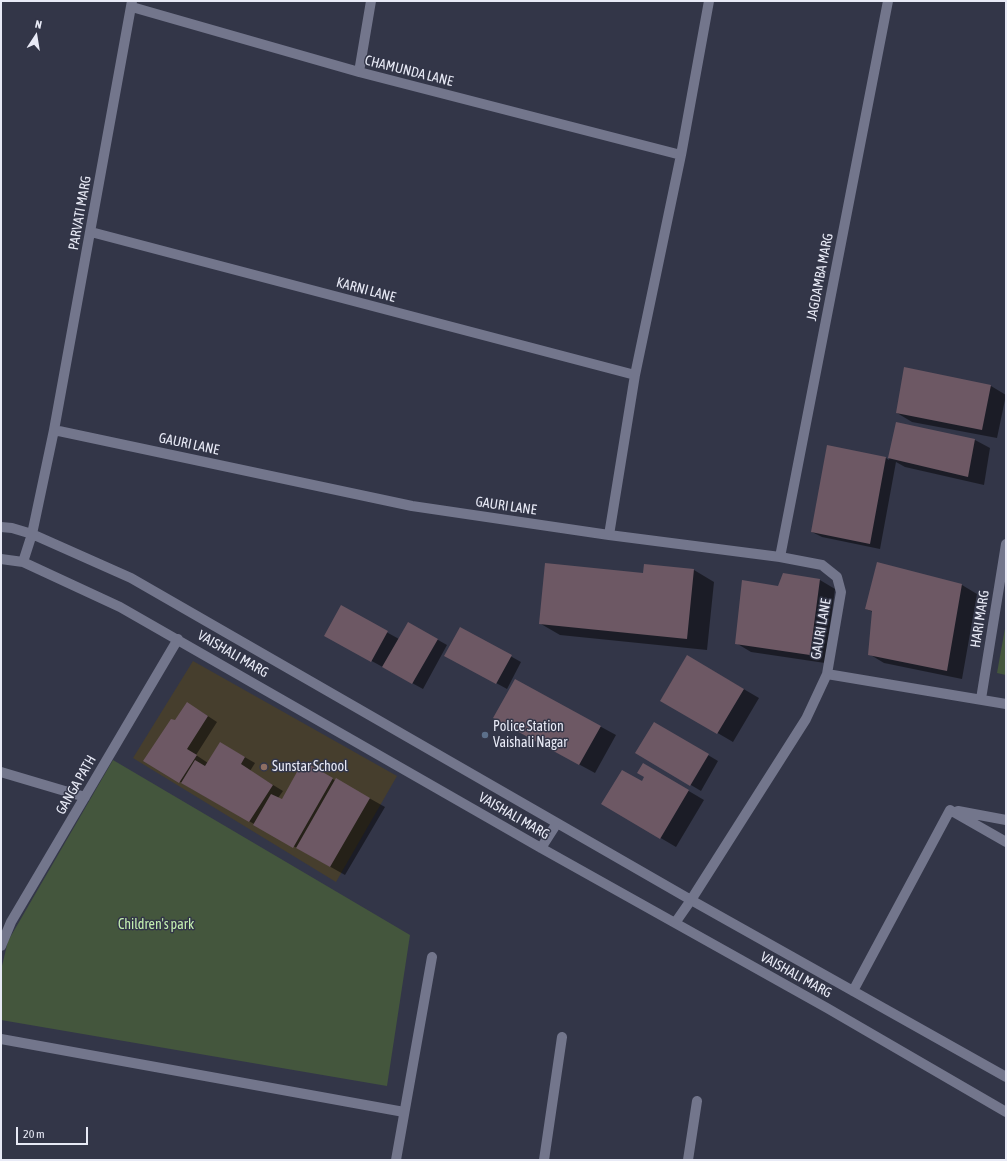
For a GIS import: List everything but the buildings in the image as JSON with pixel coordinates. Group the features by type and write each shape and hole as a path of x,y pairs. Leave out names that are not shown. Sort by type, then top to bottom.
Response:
{"street":[{"path":"359,72 370,1"},
{"path":"609,535 635,375 681,155 708,1"},
{"name":"JAGDAMBA MARG","path":"780,558 888,1"},
{"name":"CHAMUNDA LANE","path":"132,4 359,72 681,155"},
{"name":"PARVATI MARG","path":"54,430 132,4"},
{"name":"KARNI LANE","path":"91,232 635,375"},
{"path":"23,562 32,534 54,430"},
{"name":"GAURI LANE","path":"54,430 412,506 822,565 837,576 841,592 827,674 1006,704"},
{"name":"VAISHALI MARG","path":"1,527 12,528 32,534 131,578 691,900 1006,1077"},
{"name":"HARI MARG","path":"981,699 1006,544"},
{"name":"VAISHALI MARG","path":"1,559 23,562 120,607 541,848 827,1008 1006,1112"},
{"name":"GANGA PATH","path":"1,946 11,922 178,639"},
{"path":"675,923 806,718 827,674"},
{"path":"1,772 85,797"},
{"path":"950,810 1006,820"},
{"path":"950,810 1006,842"},
{"path":"853,990 950,810"},
{"path":"541,848 557,823"},
{"path":"396,1160 432,957"},
{"path":"544,1160 562,1037"},
{"path":"1,1039 404,1112"},
{"path":"688,1160 697,1101"}],"shaded area":[{"name":"Sunstar School","path":"193,661 397,776 336,882 133,758"}],"green space":[{"path":"1006,623 1006,675 997,673"},
{"name":"Children's park","path":"113,760 410,935 387,1086 1,1020 1,970 8,941"}],"place":[{"name":"Police Station Vaishali Nagar","path":"485,735"},
{"name":"Sunstar School","path":"264,767"}]}
